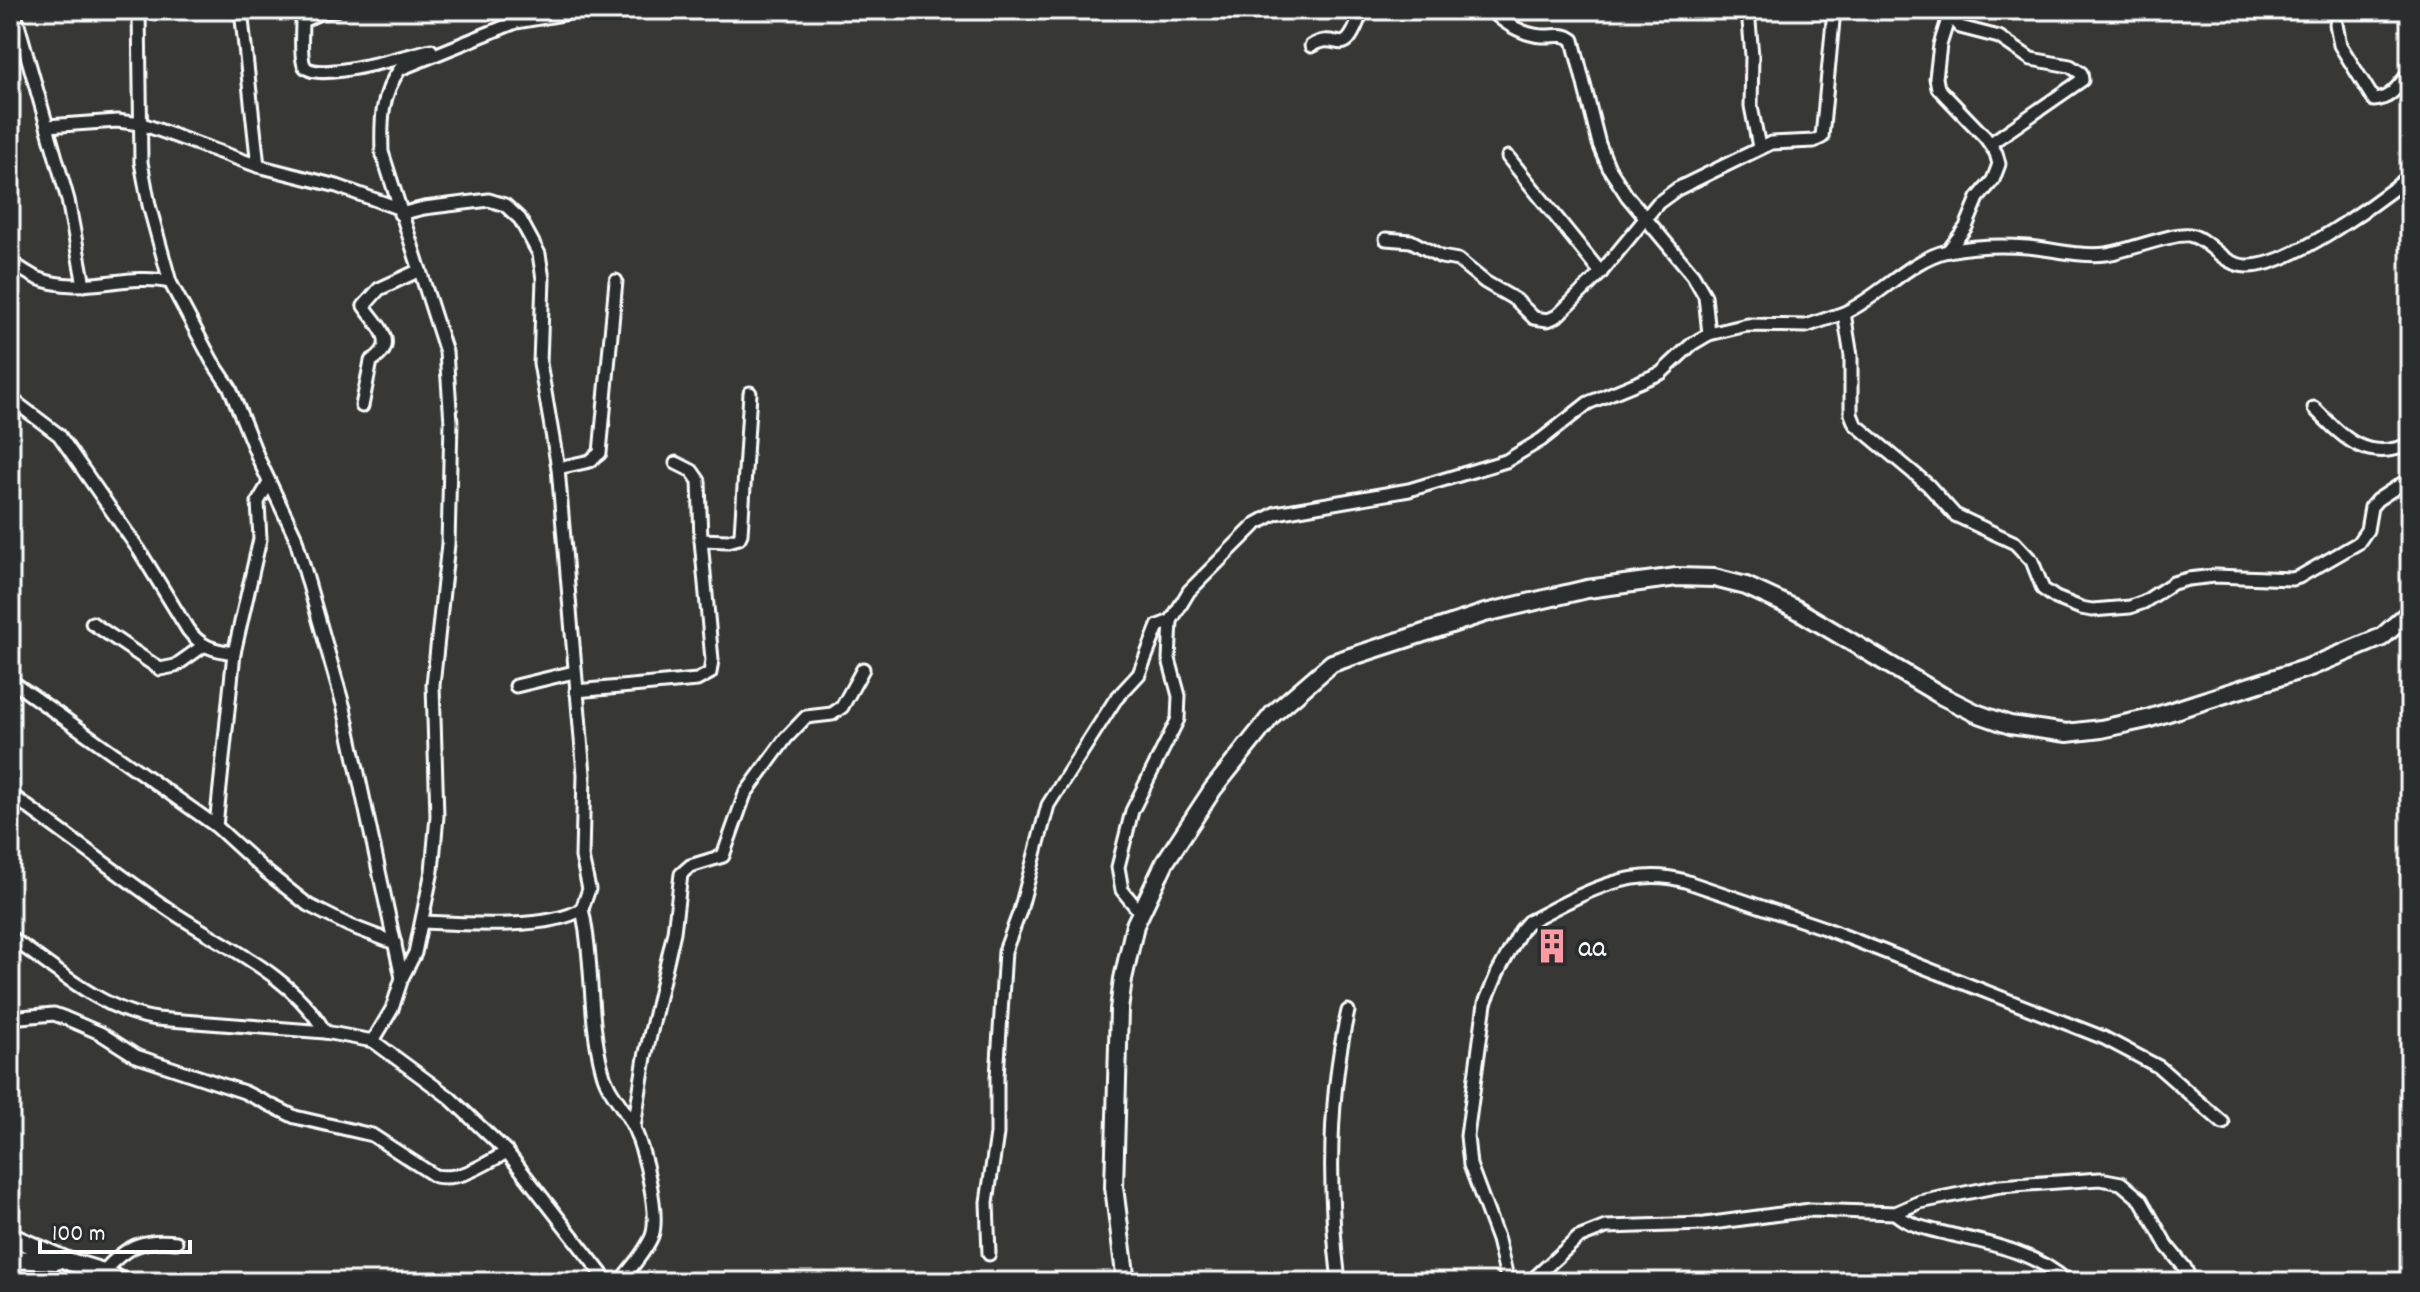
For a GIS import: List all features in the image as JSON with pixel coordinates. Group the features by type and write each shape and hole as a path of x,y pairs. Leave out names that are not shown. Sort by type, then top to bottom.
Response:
{"main road":[{"path":"1126,1282 1114,1187 1119,1024 1125,966 1139,911 1165,862 1213,789 1273,714 1332,663 1485,613 1587,589 1677,577 1704,577 1731,581 1796,609 1976,713 2010,725 2067,733 2147,719 2310,667 2382,637 2410,612"},
{"path":"10,1236 122,1282"},
{"path":"10,1259 70,1262"}],"street":[{"path":"14,10 68,200 84,285"},
{"path":"140,10 141,162 149,205 170,282 230,388 269,483 295,536 339,687 402,978"},
{"path":"241,10 258,166"},
{"path":"336,10 302,21 304,64 309,70 322,73 350,69 451,47"},
{"path":"373,1041 392,1009 402,978 415,953 432,871 437,816 433,685 448,544 451,422 446,352 382,152 381,120 389,84 400,69 516,22 586,10"},
{"path":"1311,46 1318,42 1346,42 1352,38 1362,10"},
{"path":"1491,10 1509,25 1525,32 1542,36 1565,35 1573,40 1604,156 1619,185 1693,275 1705,296 1709,334"},
{"path":"1748,10 1752,56 1751,106 1759,147"},
{"path":"1386,239 1411,241 1441,257 1458,260 1485,282 1516,300 1534,318 1541,320 1557,316 1601,273 1658,203 1677,189 1759,147 1771,143 1814,141 1822,137 1834,10"},
{"path":"1951,13 1960,27 1999,37 2031,59 2070,66 2081,73 2082,80 1991,143"},
{"path":"1948,251 1966,227 1978,198 1993,180 1999,164 1991,143 1938,88 1936,78 1940,45 1951,13"},
{"path":"2336,24 2340,45 2374,100 2384,100 2410,72"},
{"path":"47,126 117,121 142,124 258,166 337,186 399,211 489,200 505,205 520,219 541,263 540,363 558,468 584,774 582,857 589,889 582,909 588,938 595,1031 602,1070 613,1096 634,1127 653,1201 654,1223 649,1243 620,1282"},
{"path":"1508,157 1601,273"},
{"path":"1139,911 1122,890 1118,867 1132,811 1178,719 1179,696 1169,659 1171,621 1189,591 1266,517 1343,500 1409,490 1492,467 1541,440 1588,403 1652,378 1692,344 1709,334 1747,325 1806,326 1844,313 1869,300 1922,262 1948,251 2000,246 2103,254 2186,235 2200,238 2212,251 2235,263 2245,266 2264,264 2325,236 2410,176"},
{"path":"10,262 37,278 66,285 140,278 170,282"},
{"path":"362,406 371,361 386,346 383,332 364,306 379,289 420,270"},
{"path":"558,468 590,461 600,453 616,281"},
{"path":"1844,313 1851,356 1851,414 1855,424 1928,485 1955,515 2015,543 2032,561 2043,589 2081,608 2130,607 2144,602 2173,583 2188,579 2215,576 2299,577 2364,538 2371,507 2409,480"},
{"path":"701,540 728,541 739,538 741,534 750,393"},
{"path":"10,398 59,435 131,538 188,630 203,646 234,653"},
{"path":"2314,408 2356,444 2387,453 2410,444"},
{"path":"576,691 697,680 710,673 712,660 699,481 692,471 676,463"},
{"path":"216,826 234,653 260,539 258,502 269,483"},
{"path":"989,1254 987,1202 997,1134 1001,993 1007,944 1020,911 1042,823 1054,793 1118,695 1139,674 1158,626 1171,621"},
{"path":"92,623 160,669 175,666 203,646"},
{"path":"634,1127 645,1057 674,932 681,874 690,866 723,856 745,794 777,750 806,717 832,714 842,707 863,669"},
{"path":"516,686 574,672"},
{"path":"10,680 216,826 308,905 395,943"},
{"path":"10,794 165,906 290,989 315,1015 325,1032"},
{"path":"1508,1282 1498,1240 1468,1152 1470,1101 1487,996 1513,944 1528,922 1625,878 1666,875 1685,881 1824,928 2090,1032 2159,1067 2223,1123"},
{"path":"422,922 533,922 563,918 582,909"},
{"path":"10,937 81,986 132,1015 325,1032 373,1041 449,1097 507,1152 608,1282"},
{"path":"1339,1282 1332,1182 1337,1066 1348,1011"},
{"path":"10,1018 54,1014 65,1018 100,1033 142,1059 244,1092 295,1117 372,1135 435,1176 445,1178 464,1174 507,1152"},
{"path":"1530,1282 1578,1238 1606,1227 1705,1224 1810,1210 1895,1213 1920,1202 2000,1186 2112,1180 2121,1183 2141,1200 2191,1282"},
{"path":"1895,1213 1904,1221 1918,1226 2039,1261 2068,1282"},
{"path":"103,1272 126,1249 138,1243 153,1240 176,1242"}],"place":[{"name":"aa","path":"1552,946"}]}
